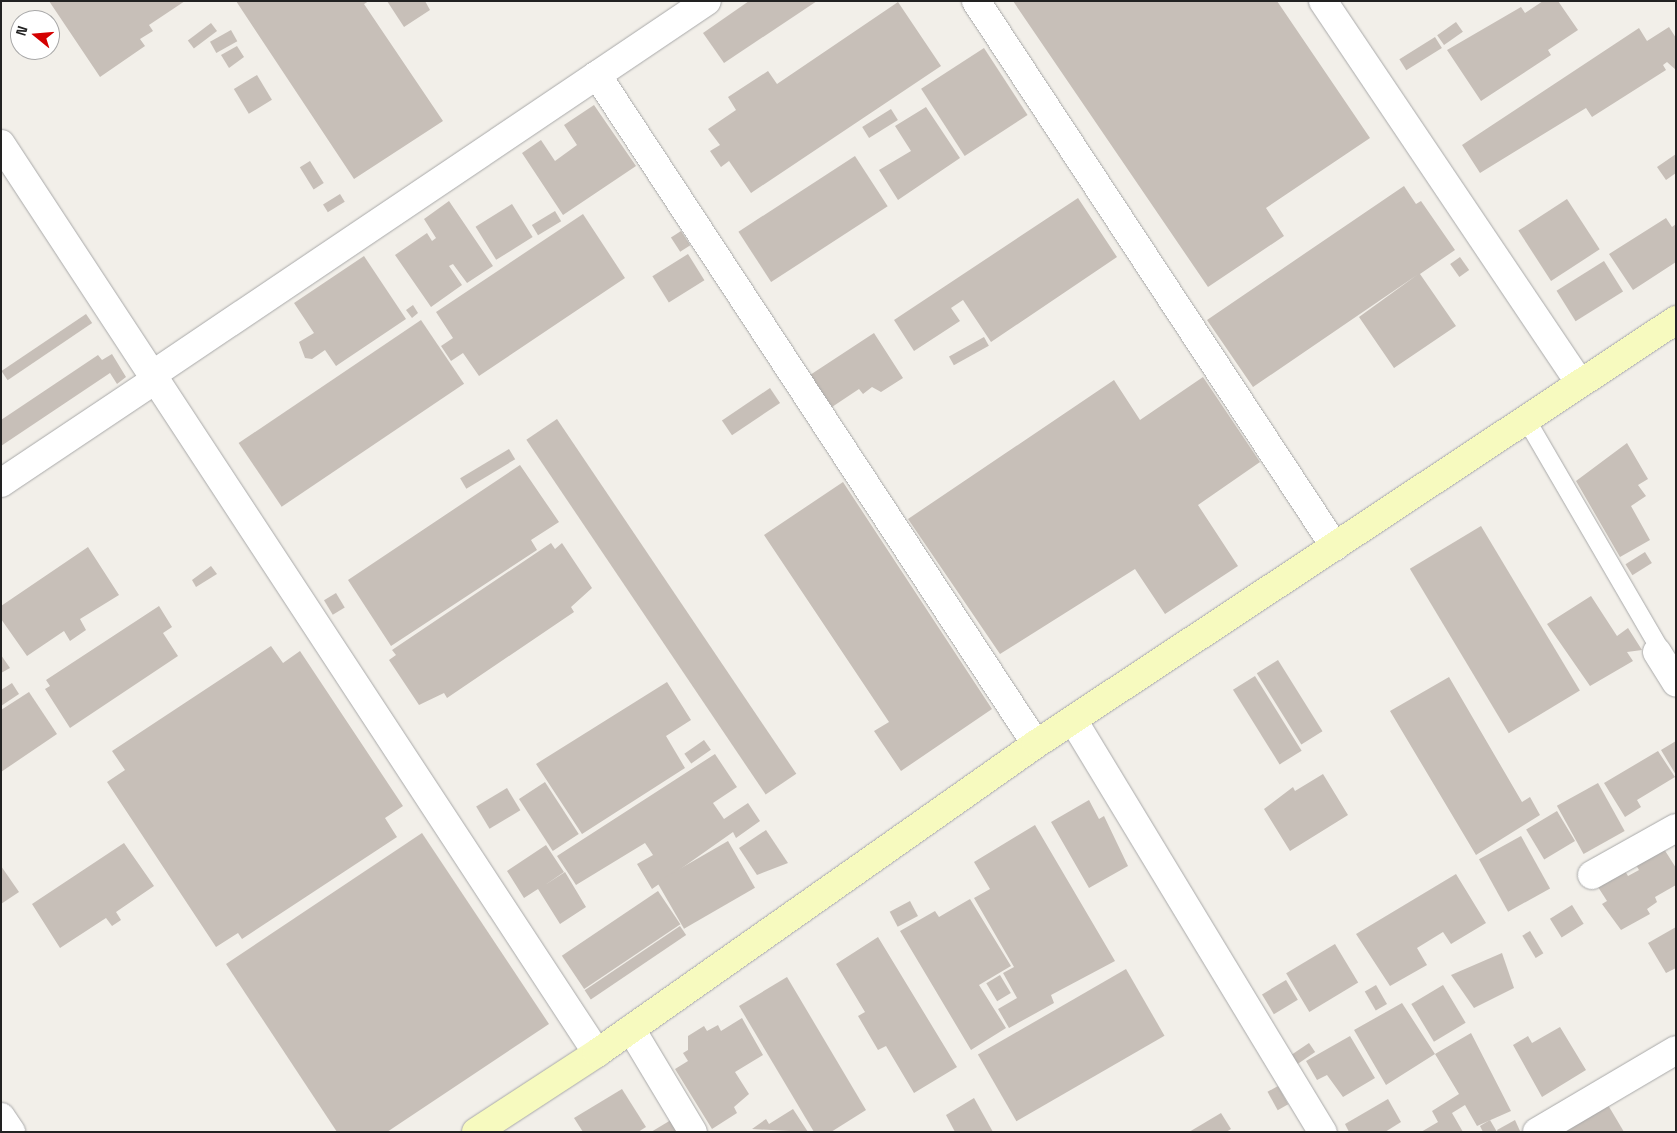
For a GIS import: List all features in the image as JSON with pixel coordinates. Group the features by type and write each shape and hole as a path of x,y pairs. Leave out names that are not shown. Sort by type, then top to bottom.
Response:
{"street":[{"path":"1,483 153,377 706,1"},
{"path":"976,1 1335,547"},
{"path":"1323,1 1580,383"},
{"path":"597,75 1036,744"},
{"path":"1,144 597,1054"},
{"path":"476,1132 597,1054 1036,744 1676,320"},
{"path":"1657,652 1676,683"},
{"path":"1073,720 1321,1131"},
{"path":"1592,875 1676,828"},
{"path":"631,1029 693,1132"},
{"path":"1537,1132 1676,1050"},
{"path":"1,1117 11,1132"}],"lane":[{"path":"1526,420 1658,646 1657,652"}],"building":[{"path":"49,1 185,1 149,25 153,31 140,39 145,46 100,77 60,17 60,10 55,10"},
{"path":"236,1 369,1 364,4 443,121 354,179"},
{"path":"387,1 425,1 430,10 404,27"},
{"path":"749,1 817,1 724,63 703,33"},
{"path":"1013,1 1277,1 1370,138 1266,208 1284,236 1208,287"},
{"path":"1543,1 1558,1 1578,30 1548,50 1551,55 1481,101 1447,50 1521,7 1525,13"},
{"path":"898,2 941,66 751,193 729,161 721,167 710,151 720,145 708,129 736,110 728,97 768,71 777,84"},
{"path":"1456,22 1463,32 1444,45 1437,35"},
{"path":"211,23 217,31 194,48 188,40"},
{"path":"1669,27 1676,38 1676,70 1667,62 1663,65 1666,70 1592,117 1586,108 1480,173 1462,145 1639,28 1647,41"},
{"path":"231,30 237,41 216,53 210,42"},
{"path":"1435,37 1442,48 1406,70 1399,59"},
{"path":"237,46 244,57 229,68 221,55"},
{"path":"984,48 1028,115 965,156 921,89"},
{"path":"257,75 272,100 249,114 234,89"},
{"path":"594,105 636,166 563,215 522,153 541,140 555,161 577,145 564,125"},
{"path":"926,107 960,158 898,200 879,170 911,151 895,126"},
{"path":"891,109 898,120 869,138 862,127"},
{"path":"1676,154 1676,173 1666,180 1657,167"},
{"path":"855,156 888,206 771,282 738,232"},
{"path":"310,161 324,183 314,189 300,167"},
{"path":"1404,186 1416,204 1421,201 1455,250 1420,274 1456,326 1394,368 1359,317 1417,275 1253,387 1207,320"},
{"path":"340,194 345,202 328,212 323,205"},
{"path":"1078,198 1117,257 991,342 963,300 951,308 960,321 914,351 894,320"},
{"path":"1567,199 1600,249 1551,281 1518,231"},
{"path":"449,201 493,266 467,283 453,264 449,266 462,285 431,307 395,255 427,233 432,241 436,238 424,219"},
{"path":"512,204 533,237 496,260 476,227"},
{"path":"555,211 561,221 538,235 532,225"},
{"path":"583,214 625,278 479,376 463,353 451,361 441,346 453,338 436,312"},
{"path":"1666,218 1672,227 1676,224 1676,262 1633,290 1609,254"},
{"path":"681,231 690,245 680,252 671,238"},
{"path":"688,254 704,280 669,303 652,276"},
{"path":"364,256 406,319 336,366 325,350 312,359 305,358 299,342 314,333 294,303"},
{"path":"1460,257 1469,270 1459,277 1450,264"},
{"path":"1604,261 1623,292 1576,321 1557,291"},
{"path":"413,305 418,313 412,318 406,310"},
{"path":"86,314 92,323 8,380 1,371"},
{"path":"421,320 464,384 282,507 239,443"},
{"path":"874,333 903,378 881,392 872,387 863,394 859,389 832,407 810,375"},
{"path":"984,337 989,346 954,365 949,356"},
{"path":"112,354 126,377 117,384 110,373 1,446 1,420 98,355 102,360"},
{"path":"1203,377 1260,462 1198,505 1238,566 1165,614 1135,569 1000,654 908,519 1114,380 1140,420"},
{"path":"770,388 780,403 732,435 722,420"},
{"path":"557,419 796,774 766,795 526,440"},
{"path":"1627,443 1648,479 1638,485 1646,496 1631,506 1650,540 1620,557 1576,481"},
{"path":"509,449 515,459 466,489 460,478"},
{"path":"520,465 559,522 531,540 537,550 391,646 348,580"},
{"path":"843,482 992,709 901,771 874,731 889,722 764,535"},
{"path":"1481,526 1580,691 1509,733 1410,569"},
{"path":"551,543 555,549 562,543 592,588 571,607 574,612 447,698 444,693 419,705 389,660 396,655 392,650"},
{"path":"88,547 119,595 80,619 86,630 70,641 64,631 27,656 1,619 1,606"},
{"path":"1645,552 1652,563 1632,575 1625,564"},
{"path":"211,566 217,574 196,587 192,580"},
{"path":"336,593 345,608 333,615 324,600"},
{"path":"1591,596 1617,636 1628,628 1642,650 1627,652 1633,661 1590,686 1547,624"},
{"path":"159,606 172,627 163,633 178,656 70,728 45,689 50,686 46,680"},
{"path":"271,646 283,663 300,651 403,806 385,818 397,837 242,939 238,933 216,947 107,782 125,770 112,751"},
{"path":"1,655 10,668 1,673"},
{"path":"1278,660 1323,731 1301,744 1257,673"},
{"path":"1255,676 1302,751 1280,764 1233,690"},
{"path":"1449,677 1522,802 1530,797 1540,815 1476,855 1390,711"},
{"path":"667,682 691,720 666,736 685,768 582,834 536,764"},
{"path":"12,683 19,694 1,706 1,690"},
{"path":"29,692 57,734 1,772 1,710"},
{"path":"704,740 711,750 691,764 684,754"},
{"path":"1676,741 1676,775 1661,750"},
{"path":"1658,751 1675,777 1637,800 1641,807 1625,817 1604,783"},
{"path":"715,754 737,787 713,803 724,819 748,803 760,821 736,838 733,832 652,889 637,864 653,855 645,843 576,885 557,856"},
{"path":"1323,774 1348,815 1290,851 1264,809 1293,787 1295,791"},
{"path":"545,782 579,834 553,851 519,799"},
{"path":"1598,783 1625,831 1584,854 1557,806"},
{"path":"507,788 520,810 490,829 476,807"},
{"path":"1089,800 1099,819 1104,816 1128,866 1089,888 1051,822"},
{"path":"1557,811 1575,841 1544,860 1526,830"},
{"path":"1035,825 1115,961 1051,995 1054,1003 1009,1028 998,1009 1017,998 1003,973 1014,967 974,898 990,889 974,862"},
{"path":"766,830 788,863 757,875 739,848"},
{"path":"422,833 549,1024 387,1132 337,1132 226,964"},
{"path":"1521,836 1550,888 1508,912 1479,859"},
{"path":"728,841 755,888 684,929 657,882"},
{"path":"124,843 154,886 116,912 121,920 112,926 106,918 60,948 32,904"},
{"path":"546,845 564,872 545,885 565,872 586,907 560,924 538,889 524,898 507,871"},
{"path":"1664,849 1676,868 1676,885 1655,897 1657,902 1647,909 1650,914 1621,930 1602,904 1607,901 1598,887 1625,871 1628,876 1639,870 1636,865"},
{"path":"1,866 19,892 1,904"},
{"path":"1456,874 1486,923 1451,944 1443,932 1417,948 1427,965 1390,986 1356,934"},
{"path":"658,891 680,924 584,989 562,956"},
{"path":"970,899 1011,966 979,985 1006,1028 971,1050 900,931 935,911 939,917"},
{"path":"910,901 918,916 898,927 890,912"},
{"path":"1572,905 1584,924 1562,937 1550,919"},
{"path":"680,926 686,935 591,999 585,990"},
{"path":"1676,927 1676,968 1666,973 1648,943"},
{"path":"1530,931 1543,953 1536,958 1522,936"},
{"path":"878,937 957,1067 914,1093 886,1046 878,1050 858,1016 865,1012 836,964"},
{"path":"1335,944 1358,983 1309,1012 1286,973"},
{"path":"1502,953 1514,988 1474,1008 1451,975"},
{"path":"1126,969 1164,1036 1016,1121 978,1054"},
{"path":"1000,975 1011,993 997,1001 986,983"},
{"path":"787,977 866,1110 831,1132 814,1132 739,1006"},
{"path":"1286,980 1298,1000 1274,1014 1262,994"},
{"path":"1376,985 1387,1004 1376,1011 1365,991"},
{"path":"1443,985 1466,1023 1434,1042 1411,1004"},
{"path":"1402,1003 1435,1054 1386,1085 1354,1030"},
{"path":"742,1018 763,1055 735,1072 749,1094 734,1107 737,1113 712,1129 675,1069 688,1061 683,1053 688,1050 688,1036 704,1026 707,1031 718,1025 721,1031"},
{"path":"1560,1027 1586,1070 1542,1097 1513,1045 1528,1036 1532,1043"},
{"path":"1471,1033 1511,1111 1477,1126 1465,1105 1452,1113 1463,1132 1421,1132 1438,1122 1432,1111 1459,1094 1435,1054"},
{"path":"1350,1036 1375,1078 1343,1097 1327,1075 1317,1080 1306,1061"},
{"path":"1309,1043 1315,1052 1297,1064 1291,1055"},
{"path":"1278,1086 1288,1104 1278,1110 1268,1092"},
{"path":"622,1089 646,1127 638,1132 583,1132 574,1118"},
{"path":"974,1098 993,1132 955,1132 946,1115"},
{"path":"1388,1099 1401,1122 1385,1132 1349,1132 1345,1124"},
{"path":"1608,1105 1624,1132 1562,1132"},
{"path":"793,1109 808,1132 752,1129 766,1119 769,1124"},
{"path":"1221,1113 1231,1129 1226,1132 1189,1132"},
{"path":"671,1120 677,1132 651,1132"},
{"path":"1490,1120 1497,1132 1483,1132 1480,1126"},
{"path":"1515,1120 1520,1131 1498,1132 1497,1130"}]}
